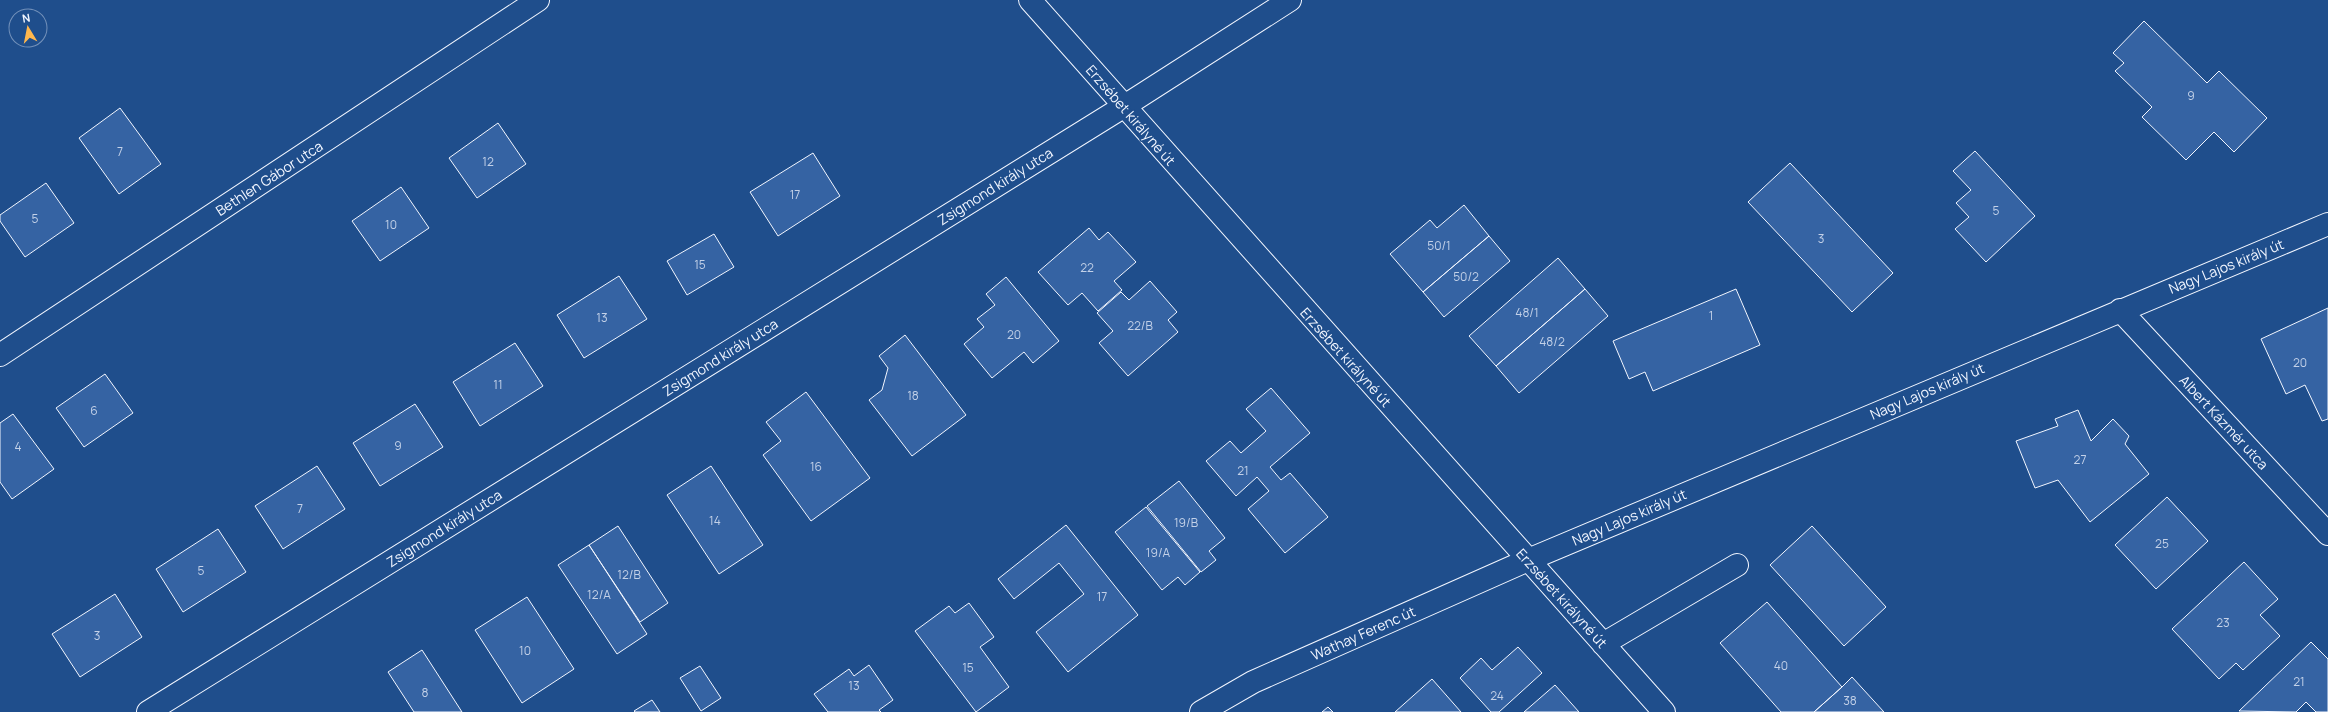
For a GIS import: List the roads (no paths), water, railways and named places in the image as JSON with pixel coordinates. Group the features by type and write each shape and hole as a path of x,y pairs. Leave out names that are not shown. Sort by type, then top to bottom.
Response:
{"street":[{"name":"Bethlen Gábor utca","path":"0,355 538,0"},
{"name":"Erzsébet királyné út","path":"1030,0 1123,107 1664,712"},
{"name":"Zsigmond király utca","path":"148,712 1123,107 1290,0"},
{"name":"Nagy Lajos király út","path":"1528,560 2120,310 2328,224"},
{"name":"Albert Kázmér utca","path":"2120,310 2328,534"},
{"name":"Wathay Ferenc út","path":"1201,712 1253,682 1528,560"},
{"path":"1603,644 1737,565"}]}
